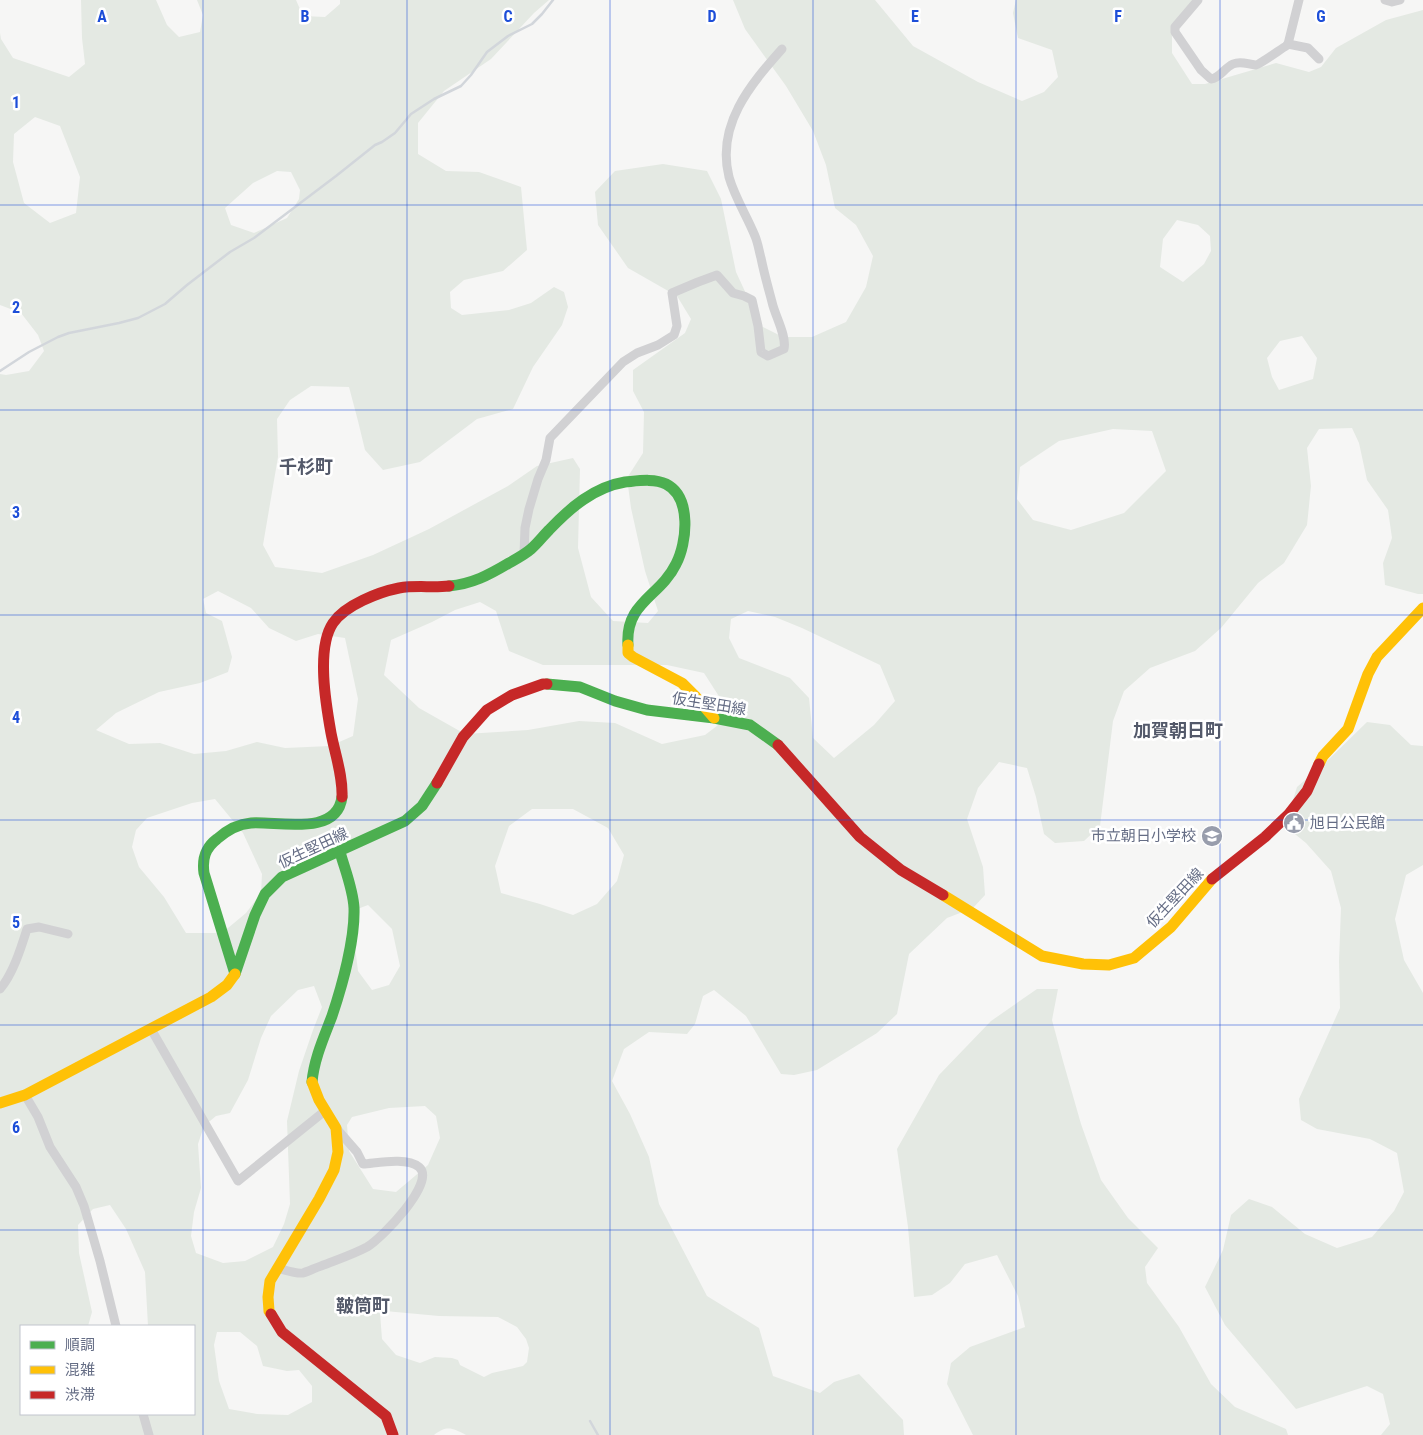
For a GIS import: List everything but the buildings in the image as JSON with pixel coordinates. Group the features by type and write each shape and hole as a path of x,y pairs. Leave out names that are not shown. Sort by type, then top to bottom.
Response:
{"main road":[{"path":"235,974 202,865 203,856 210,845 223,833 233,828 251,823 304,825 325,820 334,815 341,803 342,792 326,699 324,670 326,639 336,619 358,603 379,593 408,587 452,586 475,581 493,573 532,548 557,521 584,497 603,488 636,481 654,481 667,484 678,496 682,504 686,520 686,536 682,553 668,578 640,605 628,629 628,653 688,687 714,718"},
{"name":"仮生堅田線","path":"0,1103 25,1094 151,1029 211,997 227,985 235,974 255,915 265,894 282,877 405,821 422,806 433,791 463,737 487,710 512,695 544,684 580,687 615,701 647,710 714,718 750,725 779,746 860,837 901,870 1042,956 1083,964 1110,965 1134,958 1171,927 1214,877 1265,837 1289,814 1307,791 1323,756 1348,729 1368,674 1377,657 1423,608"},
{"path":"340,852 352,894 354,908 352,934 346,966 313,1071 312,1082 319,1100 336,1128 338,1152 334,1170 319,1199 270,1281 269,1311 282,1332 386,1416 393,1435"}],"street":[{"path":"1198,0 1175,27 1175,32 1201,70 1211,79 1238,62 1260,64 1288,44 1299,0"},
{"path":"1385,0 1392,2 1400,0"},
{"path":"1288,44 1308,48 1319,59"},
{"path":"524,554 529,509 546,460 550,438 623,362 674,335 677,326 672,293 717,275 733,293 752,300 758,326 760,352 768,356 784,349 785,344 779,321 773,308 756,237 736,198 729,176 727,160 728,137 739,105 782,49"},
{"path":"0,990 5,984 28,929 38,927 68,934"},
{"path":"151,1029 238,1180 326,1110"},
{"path":"25,1094 38,1117 50,1147 76,1187 84,1206 116,1325"},
{"path":"277,1268 301,1273 335,1261 368,1246 381,1237 395,1222 413,1199 423,1180 423,1172 412,1163 363,1164 357,1152 336,1128"},
{"path":"143,1415 149,1435"}],"shaded area":[{"path":"81,0 156,0 167,25 179,37 200,32 203,15 197,0 296,0 303,16 325,17 340,4 340,0 549,0 534,13 491,59 444,91 418,123 418,154 446,171 479,172 521,187 527,250 503,271 464,280 450,292 451,308 462,315 509,310 531,303 554,287 564,292 568,307 562,325 533,367 513,409 477,419 420,462 383,470 365,450 349,387 311,386 290,400 277,419 278,457 263,545 275,567 322,573 373,555 429,529 508,486 537,466 573,458 580,469 578,548 591,597 613,621 648,623 658,611 645,571 631,508 627,478 643,453 644,412 633,391 633,370 685,333 691,319 677,296 628,268 598,225 595,192 615,171 663,164 707,171 721,199 736,272 761,326 783,337 812,337 846,322 866,287 873,256 856,225 835,208 826,165 813,131 786,86 745,29 733,0 875,0 913,46 978,82 1022,101 1044,92 1058,77 1052,50 1018,38 1013,13 1016,0 1197,0 1172,28 1172,53 1192,84 1205,84 1276,63 1309,72 1321,67 1336,48 1386,20 1423,10 1423,594 1385,585 1383,563 1392,538 1388,510 1367,480 1359,443 1352,428 1319,429 1307,448 1311,486 1307,525 1284,563 1258,583 1221,628 1195,651 1150,668 1124,691 1113,721 1100,826 1084,841 1055,843 1044,834 1027,768 999,762 978,788 967,819 983,867 985,895 973,908 947,918 909,954 897,1014 877,1033 817,1070 794,1075 781,1074 746,1016 714,990 703,996 695,1024 687,1034 649,1032 624,1049 612,1081 630,1114 649,1157 659,1204 707,1296 759,1328 773,1376 820,1393 834,1382 859,1374 903,1420 904,1435 466,1435 446,1429 434,1435 0,1435 0,374 6,375 29,371 44,351 38,335 21,313 0,305 0,33 1,39 13,58 69,77 85,64","holes":["35,117 60,126 80,177 76,213 50,223 24,203 13,162 14,134","277,171 291,172 300,190 299,199 287,218 254,233 231,225 225,208 253,183","1177,220 1198,225 1210,236 1211,251 1204,264 1183,282 1160,267 1163,239","1302,336 1317,358 1313,379 1279,390 1272,377 1267,358 1280,341","1113,429 1152,431 1166,471 1124,513 1071,530 1033,520 1017,499 1020,467 1059,441","218,591 251,608 269,628 296,641 318,634 345,638 358,699 353,736 330,746 285,748 257,742 226,751 194,754 160,743 129,744 96,730 116,713 159,692 200,683 228,672 232,657 222,621 206,613 203,599","480,602 496,611 509,651 543,665 667,665 704,673 722,701 726,719 705,735 662,744 615,723 579,721 528,730 465,734 419,708 384,675 391,640 455,610","748,611 775,617 880,665 895,701 874,725 834,758 813,738 809,698 790,678 739,658 729,638 731,619","215,799 243,833 262,874 261,893 246,913 222,933 186,933 164,897 139,867 132,847 136,830 147,818 192,803","532,809 573,809 608,828 624,855 617,881 597,904 573,915 501,893 495,866 509,826","368,905 392,929 400,966 389,985 372,990 358,971 352,923 355,910","314,986 322,1007 299,1071 287,1121 290,1204 284,1224 273,1247 245,1261 223,1263 196,1253 191,1236 194,1212 201,1188 198,1144 204,1126 216,1116 230,1113 248,1080 261,1038 271,1016 298,990","425,1106 436,1116 440,1138 428,1165 396,1192 373,1189 349,1151 347,1125 352,1117 389,1108","110,1205 126,1229 145,1272 148,1325 195,1325 195,1415 20,1415 20,1325 88,1325 92,1312 79,1253 78,1225 93,1209","385,1311 439,1316 498,1317 517,1327 526,1339 529,1348 527,1362 523,1366 492,1373 484,1377 460,1365 458,1360 452,1358 435,1357 420,1363 396,1355 382,1339 380,1313","217,1332 240,1332 257,1346 263,1366 287,1371 299,1370 312,1386 312,1402 288,1415 257,1414 229,1409 219,1381 214,1345"]},
{"path":"1367,722 1390,725 1411,745 1423,746 1423,865 1406,875 1395,919 1404,960 1423,993 1423,1435 1381,1435 1390,1424 1383,1394 1367,1386 1296,1409 1225,1325 1205,1287 1223,1250 1231,1215 1249,1199 1272,1207 1305,1234 1337,1248 1372,1237 1394,1211 1404,1192 1397,1153 1370,1139 1317,1129 1301,1120 1299,1099 1340,1008 1341,908 1331,871 1306,843 1285,826 1297,787"},
{"path":"1037,989 1058,989 1052,1020 1081,1124 1101,1180 1128,1218 1158,1248 1145,1267 1147,1283 1179,1327 1211,1384 1235,1407 1286,1429 1288,1435 973,1435 947,1384 951,1363 970,1347 1025,1327 1018,1296 997,1255 965,1264 950,1283 932,1295 914,1297 908,1227 897,1149 939,1075 991,1021"}],"waterway":[{"path":"0,371 29,352 58,337 138,318 165,304 230,252 254,238 375,145 395,133 411,114 434,99 461,86 487,52 508,36 532,24 553,0"},
{"path":"590,1421 598,1435"}],"traffic: fast":[{"path":"449,586 480,578 523,555 534,547 574,506 603,489 625,482 646,480 661,482 674,490 680,499 685,521 683,544 676,564 669,575 638,609 632,619 628,645"},
{"path":"547,684 580,687 615,701 647,710 714,718 750,725 778,745"},
{"path":"235,974 255,915 265,894 282,877 405,821 422,806 437,783"},
{"path":"235,974 204,873 203,863 207,850 224,833 241,825 251,823 305,824 329,818 338,810 342,797"},
{"path":"312,1082 317,1057 344,977 354,920 353,901 340,852"}],"traffic: slow":[{"path":"1319,764 1323,756 1348,729 1368,674 1377,657 1423,608"},
{"path":"628,645 628,653 682,683 714,718"},
{"path":"943,895 1042,956 1083,964 1109,965 1134,958 1171,927 1212,879"},
{"path":"0,1103 25,1095 211,997 227,985 235,974"},
{"path":"271,1314 268,1297 270,1281 319,1199 334,1170 338,1152 336,1128 319,1100 312,1082"}],"traffic: jam":[{"path":"342,797 341,781 329,721 324,677 325,647 333,623 338,616 354,605 382,593 405,587 449,586"},
{"path":"437,783 463,737 487,710 512,695 547,684"},
{"path":"778,745 860,837 901,870 943,895"},
{"path":"1212,879 1265,837 1289,814 1307,791 1319,764"},
{"path":"271,1314 282,1332 386,1416 393,1435"}],"place":[{"name":"旭日公民館","path":"1294,823"},
{"name":"市立朝日小学校","path":"1212,836"}],"district":[{"name":"千杉町","path":"306,466"},
{"name":"加賀朝日町","path":"1178,730"},
{"name":"鞁筒町","path":"363,1305"}]}
